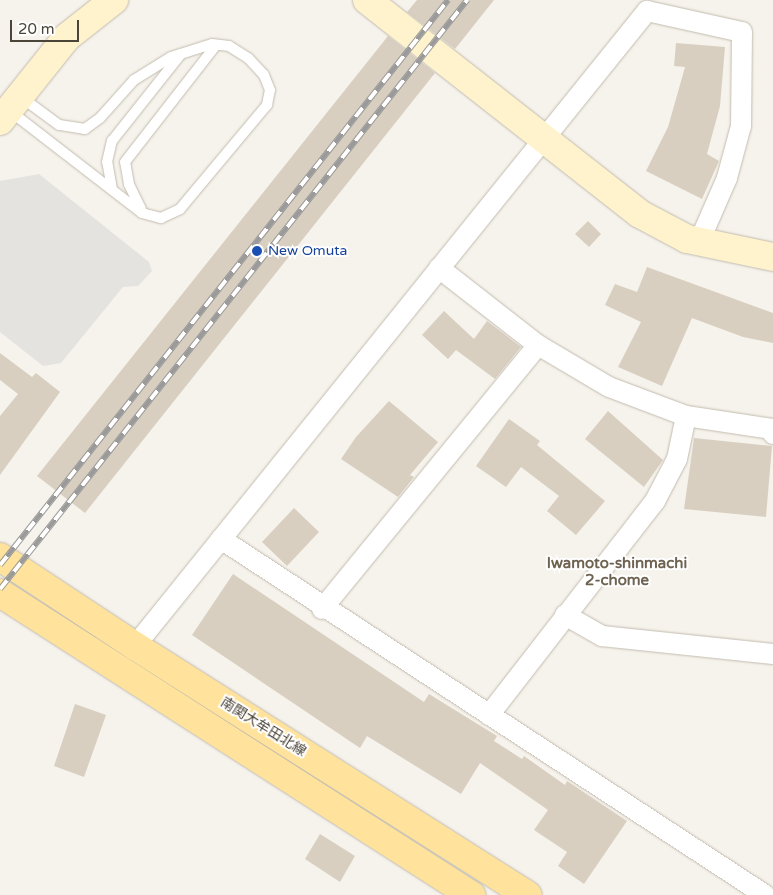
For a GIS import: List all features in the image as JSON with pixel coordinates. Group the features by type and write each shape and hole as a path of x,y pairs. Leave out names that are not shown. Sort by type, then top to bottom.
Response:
{"main road":[{"name":"南関大牟田北線","path":"0,557 135,646 528,895"},
{"name":"南関大牟田北線","path":"0,593 471,895"}],"street":[{"path":"10,109 67,38 114,0"},
{"path":"367,0 640,214 699,242 773,257"},
{"path":"135,646 647,11 742,32 741,126 727,178 699,242"},
{"path":"439,268 538,345 609,387 686,416 772,429 773,434"},
{"path":"322,609 538,345"},
{"path":"489,715 655,501 677,459 686,416"},
{"path":"221,539 322,609 489,715 765,895"},
{"path":"564,616 602,636 773,654"}],"lane":[{"path":"216,45 229,46 248,58 264,75 270,90 267,105 180,209 161,218 142,213 10,109 59,125 85,129 100,118 134,80 181,54 216,45"},
{"path":"142,213 129,184 125,162 216,45"},
{"path":"112,189 107,162 112,141 181,54"}],"shaded area":[{"path":"39,174 149,262 152,271 138,286 123,287 61,363 43,366 0,332 0,181"}],"building":[{"path":"417,0 494,0 455,49 407,12"},
{"path":"388,36 435,73 85,513 37,476"},
{"path":"676,43 725,47 720,106 707,154 719,161 702,199 646,171 668,127 685,67 674,66"},
{"path":"588,221 601,234 589,247 575,234"},
{"path":"647,267 773,313 773,343 743,337 692,318 662,386 618,367 641,322 605,305 615,284 637,292"},
{"path":"444,311 474,339 487,321 521,347 495,379 456,350 448,359 422,335"},
{"path":"0,353 32,377 36,373 60,392 0,475 0,416 18,394 0,380"},
{"path":"389,401 438,442 410,475 414,477 398,497 341,459 356,437"},
{"path":"608,411 663,460 644,487 585,439"},
{"path":"509,419 540,441 537,445 605,501 576,535 547,511 559,496 521,467 506,487 476,466"},
{"path":"694,438 772,446 766,517 684,509"},
{"path":"294,508 319,532 287,566 262,542"},
{"path":"233,574 424,702 429,694 497,736 494,741 522,759 524,756 565,785 567,781 627,821 584,884 558,866 567,852 534,830 548,810 480,763 461,794 367,736 360,748 192,635"},
{"path":"75,704 106,715 84,777 54,766"},
{"path":"320,834 355,856 340,882 305,859"}],"railway":[{"path":"0,565 448,0"},
{"path":"0,589 467,0"}],"place":[{"name":"New Omuta","path":"257,251"}],"district":[{"name":"Iwamoto-shinmachi 2-chome","path":"617,572"}]}
